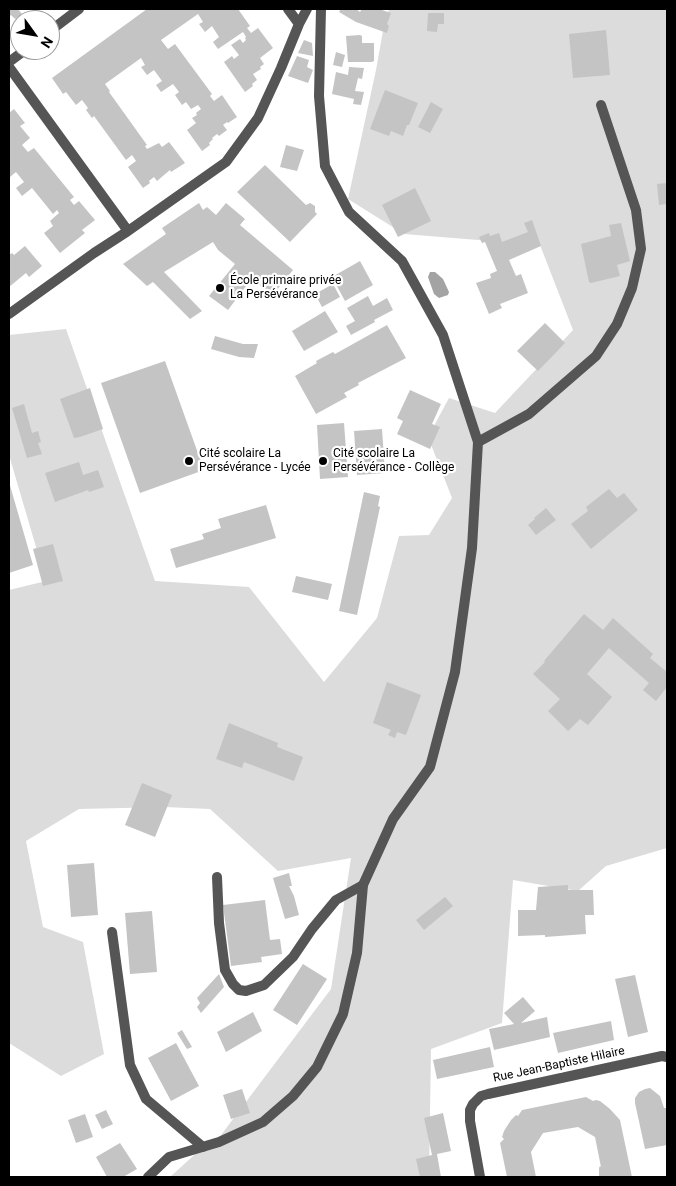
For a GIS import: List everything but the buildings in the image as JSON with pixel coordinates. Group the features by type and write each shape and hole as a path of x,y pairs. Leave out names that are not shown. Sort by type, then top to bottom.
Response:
{"street":[{"path":"60,23 79,9"},
{"path":"288,9 299,24"},
{"path":"9,314 226,162 258,118 299,24 308,9"},
{"path":"148,1177 169,1157 219,1142 263,1122 293,1096 317,1068 343,1014 357,952 363,886 393,820 430,767 455,672 472,548 478,442 443,335 402,261 349,212 325,166 319,96 321,9"},
{"path":"9,67 128,231"},
{"path":"478,442 529,414 596,356 617,324 632,288 641,249 636,210 601,105"},
{"path":"217,877 219,923 225,970 239,990 246,991 264,985 293,957 312,929 336,900 363,886"},
{"path":"112,932 130,1065 146,1099 204,1147"},
{"name":"Rue Jean-Baptiste Hilaire","path":"480,1177 470,1121 470,1110 481,1096 662,1056 667,1057"}],"shaded area":[{"path":"390,9 667,9 667,848 606,866 578,891 513,880 502,1023 431,1049 429,1177 170,1177 203,1147 215,1143 331,989 351,858 278,871 210,809 165,807 79,809 26,841 43,927 83,942 104,1054 61,1076 9,1043 9,590 46,581 9,455 9,335 66,329 155,581 249,587 324,682 377,618 399,536 429,535 452,498 428,437 449,398 495,413 573,330 540,245 404,234 348,199 386,14"},
{"path":"430,272 435,272 443,279 449,292 448,295 439,298 434,294 428,277"}],"place":[{"name":"École primaire privée La Persévérance","path":"220,288"},
{"name":"Cité scolaire La Persévérance - Lycée","path":"189,461"},
{"name":"Cité scolaire La Persévérance - Collège","path":"323,461"}]}
